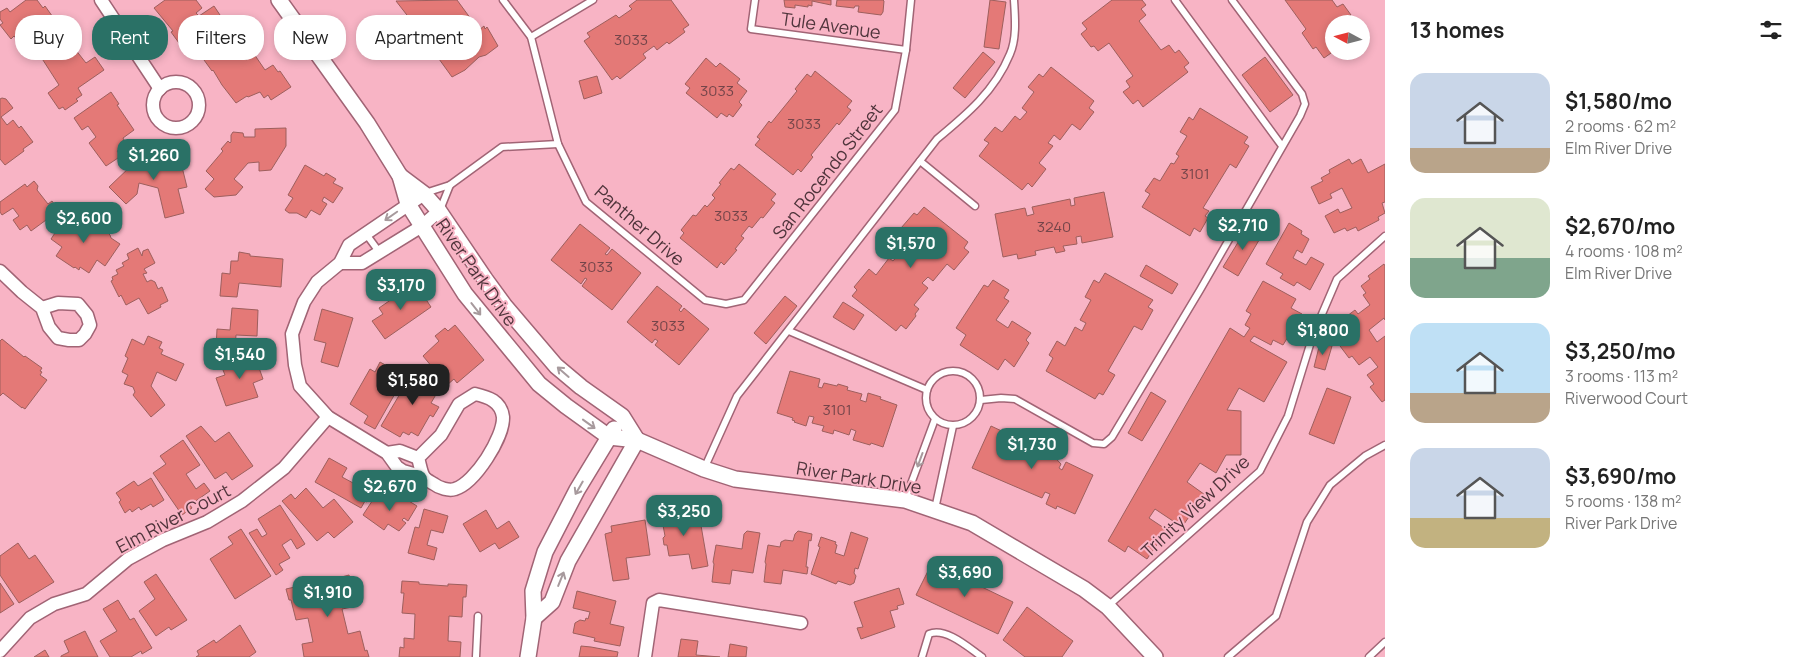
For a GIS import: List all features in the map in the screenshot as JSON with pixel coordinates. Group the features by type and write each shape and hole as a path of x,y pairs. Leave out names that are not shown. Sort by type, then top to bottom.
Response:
{"street":[{"path":"101,0 160,89"},
{"name":"River Park Drive","path":"279,0 367,123 400,176 408,204 465,294 539,384 566,406 609,438 637,440 704,469 735,479 905,500 972,523 1084,590 1108,607 1155,657"},
{"name":"River Park Drive","path":"400,176 424,194 440,211 490,286 556,366 581,387 622,416 637,440"},
{"path":"418,458 441,435 458,404 475,394 490,397 503,415 502,428 489,456 470,480 455,490 439,488 424,477 403,471 397,467 387,453 328,417 300,386 295,365 292,334 304,302 317,282 340,263 349,245 424,194"},
{"path":"340,263 362,264 422,226 440,211"},
{"path":"0,271 42,308"},
{"path":"528,657 534,618 533,591 546,552 577,490 622,416"},
{"name":"Elm River Court","path":"0,651 30,618 54,604 86,594 128,559 163,540 207,522 242,501 284,468 328,417"},
{"path":"534,618 552,602 568,561 637,440"},
{"path":"387,453 400,451 418,458"},
{"path":"418,458 424,477"},
{"path":"645,657 653,603 659,600 801,623"}],"lane":[{"name":"Panther Drive","path":"503,0 531,37 558,144 586,202 704,300 726,304"},
{"path":"531,37 593,0"},
{"name":"Tule Avenue","path":"755,0 751,29 906,50"},
{"name":"San Rocendo Street","path":"726,304 744,300 894,110 906,50 911,0"},
{"path":"704,469 736,396 789,331 937,139 972,111 997,80 1011,53 1016,22 1014,0"},
{"path":"1175,0 1282,146"},
{"path":"981,400 1015,399 1093,443 1104,444 1112,437 1195,298 1300,116 1305,104 1302,94 1232,0"},
{"path":"424,194 450,185 502,147 558,144"},
{"path":"920,161 975,206"},
{"path":"440,211 450,185"},
{"path":"366,234 380,253"},
{"name":"Trinity View Drive","path":"1108,607 1260,471 1288,416 1313,335 1337,278 1385,236"},
{"path":"789,331 927,390"},
{"path":"947,371 967,374 975,381 980,390 981,400 975,416 968,421 953,426 943,424 935,419 929,412 926,402 930,383 938,375 947,371"},
{"path":"905,500 935,419"},
{"path":"935,509 953,426"},
{"path":"1228,657 1276,616 1307,522 1330,485 1365,456 1385,445"},
{"path":"476,657 478,616"},
{"path":"922,657 929,634 933,632 951,636 982,657"},
{"path":"1368,657 1385,642"}],"building":[{"path":"26,0 37,0 43,8 45,6 51,15 15,15 15,37 11,39 0,25 3,23 0,19 0,12 7,8 10,12"},
{"path":"165,0 196,0 202,8 196,13 198,15 178,15 178,42 168,25 168,15 160,15 154,8"},
{"path":"457,0 468,15 407,15 396,1"},
{"path":"637,0 671,0 689,25 683,29 685,32 669,44 667,42 657,50 654,46 643,54 646,58 620,79 617,76 612,80 584,41 590,37 587,33 616,15 619,18 632,9 629,6"},
{"path":"784,0 831,0 831,5 812,1 812,6 808,5 808,7 795,5 795,8 785,7"},
{"path":"837,0 883,0 883,12 881,15 858,12 859,6 854,8 836,6"},
{"path":"990,0 1006,2 999,49 984,47"},
{"path":"1112,0 1142,0 1146,5 1141,9 1146,15 1139,21 1161,50 1169,45 1175,53 1179,50 1189,63 1184,67 1188,72 1143,107 1138,100 1133,104 1123,92 1130,87 1126,81 1133,76 1109,43 1098,51 1094,46 1091,47 1081,34 1087,29 1082,23"},
{"path":"1285,0 1332,0 1337,7 1343,4 1351,15 1325,15 1324,58 1316,47 1313,49 1302,33 1306,29"},
{"path":"214,6 220,15 200,15"},
{"path":"484,26 485,29 487,27 498,46 482,56 482,28"},
{"path":"983,52 995,62 965,98 953,88"},
{"path":"1265,57 1293,95 1270,112 1242,75"},
{"path":"82,58 86,63 92,59 97,60 104,70 78,88 82,95 76,99 78,101 65,110 63,107 59,109 48,93 59,85 43,60 82,60"},
{"path":"706,58 716,67 720,63 740,79 737,83 747,91 739,102 742,105 733,117 729,114 727,117 721,113 717,118 686,93 690,88 685,84"},
{"path":"204,60 258,60 265,70 273,65 278,72 280,71 291,87 271,100 268,95 264,98 260,92 247,96 236,103"},
{"path":"440,60 476,60 465,70 452,77"},
{"path":"1051,67 1094,101 1089,108 1094,112 1080,130 1072,124 1060,140 1054,135 1048,143 1053,146 1039,163 1046,169 1032,187 1028,183 1022,190 979,156 989,143 984,140 995,127 1002,132 1015,116 1020,120 1027,112 1022,108 1034,92 1028,87 1039,74 1043,77"},
{"path":"815,71 852,101 847,107 851,110 839,125 837,123 811,155 813,157 801,172 798,169 793,175 755,145 760,139 757,137 797,91 795,89 807,74 811,77"},
{"path":"597,76 602,93 584,99 579,81"},
{"path":"111,92 119,104 117,105 134,130 123,138 124,140 120,143 123,147 117,151 121,156 106,166 89,143 96,137 88,126 82,130 74,118"},
{"path":"0,99 6,99 13,108 1,117 7,125 13,120 19,128 21,126 33,142 5,165 0,159"},
{"path":"1200,108 1248,137 1244,143 1249,146 1236,168 1230,164 1203,208 1209,211 1205,216 1208,218 1200,232 1194,228 1190,236 1142,207 1150,194 1145,191 1154,178 1160,181 1171,163 1174,164 1179,156 1176,154 1187,136 1180,132 1189,117 1193,120"},
{"path":"286,128 286,146 271,170 259,171 259,162 248,163 234,179 243,187 236,195 214,197 205,189 214,179 206,171 223,151 221,149 228,141 231,142 233,132 243,133 244,137 255,137 255,129"},
{"path":"153,152 173,156 172,164 182,167 187,187 178,189 184,213 165,218 158,188 139,183 137,194 126,204 109,187 132,165 135,166 137,156"},
{"path":"1349,159 1352,164 1361,159 1368,173 1385,164 1385,202 1382,203 1385,213 1378,217 1379,220 1358,231 1356,227 1347,231 1345,228 1334,233 1325,216 1338,209 1340,213 1352,208 1342,188 1330,194 1332,198 1319,204 1311,187 1323,181 1321,178 1330,173 1329,170"},
{"path":"739,164 776,194 771,200 775,203 752,228 749,226 741,236 744,238 735,249 737,250 724,265 721,262 717,268 680,238 684,233 681,230 693,215 696,216 705,205 707,207 715,198 712,195 721,184 719,183 731,168 734,170"},
{"path":"305,165 324,176 326,173 336,179 333,183 343,188 333,203 324,197 322,201 327,204 320,215 311,210 306,218 285,210 293,198 288,195"},
{"path":"34,181 38,186 37,190 48,204 52,201 58,209 57,212 31,231 27,225 20,230 13,220 19,216 13,208 2,215 0,212 0,202 25,184 27,187"},
{"path":"1104,192 1113,237 1082,243 1081,236 1076,237 1077,244 1063,246 1065,251 1056,253 1054,247 1035,251 1036,255 1018,259 1017,254 1003,257 995,214 1025,208 1027,216 1034,214 1032,207 1070,199 1071,206 1075,205 1074,198"},
{"path":"924,207 968,242 964,248 969,252 954,270 947,264 933,281 928,277 922,283 928,288 914,305 919,309 915,314 916,316 906,329 901,325 896,331 852,296 857,290 854,287 869,269 876,275 889,258 893,261 899,254 894,250 908,233 901,228 914,213 917,215"},
{"path":"79,214 90,220 91,223 103,232 106,231 111,238 120,244 105,266 97,260 89,273 80,267 79,270 74,268 56,256 62,247 51,239 59,227 64,230 74,215"},
{"path":"1289,223 1302,231 1301,234 1309,239 1302,253 1297,250 1293,258 1306,265 1311,257 1324,264 1310,290 1297,282 1294,286 1280,278 1283,274 1266,264"},
{"path":"580,224 610,248 605,254 607,255 612,249 641,273 612,310 582,286 587,279 585,278 581,284 551,260"},
{"path":"1248,226 1262,235 1238,276 1223,267"},
{"path":"138,248 142,256 143,251 148,249 155,263 144,269 147,273 143,274 147,282 151,280 155,282 158,289 162,287 168,301 148,314 139,298 126,305 121,295 119,297 111,281 113,280 112,277 118,274 116,270 124,266 122,263 129,259 127,254"},
{"path":"239,252 250,254 250,256 283,259 281,287 239,283 237,297 220,296 222,273 230,274 231,261 238,261"},
{"path":"1384,264 1385,320 1384,318 1369,330 1377,342 1385,336 1385,400 1382,402 1370,387 1374,384 1367,375 1378,367 1370,357 1359,365 1352,356 1349,358 1337,342 1340,340 1334,331 1345,323 1343,319 1355,310 1358,314 1370,305 1363,295 1366,293 1361,286 1370,279 1368,276"},
{"path":"1146,265 1178,284 1172,294 1140,276"},
{"path":"1105,273 1153,300 1148,307 1153,310 1142,330 1134,326 1108,371 1115,375 1103,395 1099,393 1095,399 1046,371 1053,358 1049,355 1057,341 1065,346 1075,327 1082,331 1086,323 1080,320 1091,300 1085,297 1094,280 1099,283"},
{"path":"993,280 1009,290 1004,298 1009,301 996,320 1008,328 1012,321 1031,333 1026,340 1029,343 1014,367 1005,359 998,370 960,345 966,335 956,328 984,285 988,287"},
{"path":"1263,281 1296,299 1291,308 1302,314 1283,345 1273,340 1271,345 1254,336 1250,341 1287,362 1264,402 1239,388 1227,410 1241,411 1241,455 1226,455 1216,473 1200,463 1187,482 1208,497 1199,511 1195,508 1182,527 1155,509 1149,518 1167,530 1147,559 1128,546 1125,552 1108,541 1230,328 1244,337 1250,328 1245,325 1251,314 1246,311"},
{"path":"415,283 431,307 385,339 372,321 383,314 379,308"},
{"path":"657,286 682,306 679,310 681,312 684,308 709,329 679,365 655,345 658,341 655,339 652,343 627,322"},
{"path":"785,296 797,306 766,344 754,333"},
{"path":"843,302 864,315 854,330 833,317"},
{"path":"232,308 258,310 257,336 236,335 235,349 216,348 217,329 230,330"},
{"path":"322,309 353,318 338,367 321,362 326,343 314,340"},
{"path":"455,325 484,360 457,383 454,379 447,385 423,356 439,341 435,336 445,328 448,331"},
{"path":"148,336 162,342 159,348 163,350 161,354 184,364 176,381 157,372 151,386 165,405 151,417 133,395 135,392 133,387 124,384 128,375 122,372 128,358 125,356 132,339 144,345"},
{"path":"2,339 24,357 42,368 40,375 47,380 25,409 3,393 0,396 0,341"},
{"path":"1320,343 1332,346 1325,370 1314,367"},
{"path":"254,354 263,379 253,383 258,397 226,406 216,378 225,375 221,365"},
{"path":"380,362 405,376 375,429 364,423 368,416 350,404 370,369 375,372"},
{"path":"414,370 441,386 431,403 439,407 433,417 430,415 418,436 411,432 409,435 403,432 400,437 381,426"},
{"path":"790,371 820,379 818,387 822,388 824,383 837,386 838,384 848,387 847,390 862,394 860,400 866,402 868,393 897,405 883,447 853,440 856,431 851,429 849,435 834,430 833,434 822,431 824,426 812,423 814,417 809,416 806,426 794,422 793,418 777,413"},
{"path":"1327,388 1351,397 1334,444 1309,434"},
{"path":"1151,392 1166,401 1142,441 1128,433"},
{"path":"201,426 215,442 229,432 253,466 232,480 226,472 215,479 186,436"},
{"path":"991,426 1038,448 1042,444 1061,464 1059,468 1062,470 1066,462 1093,475 1075,514 1057,506 1056,509 1046,504 1050,494 1045,492 1042,498 972,468"},
{"path":"183,440 200,465 186,474 196,489 204,483 210,491 190,505 192,508 182,515 153,473 166,464 160,456"},
{"path":"329,458 347,468 342,477 355,484 362,471 379,481 367,502 365,501 361,508 315,482"},
{"path":"151,478 164,500 153,507 151,504 141,510 139,507 132,512 130,509 125,513 119,502 121,500 116,493 134,481 138,486"},
{"path":"306,488 323,508 334,499 353,522 334,538 328,532 317,541 282,501 291,494 295,499"},
{"path":"378,492 394,502 399,495 417,506 408,521 404,518 402,520 406,523 399,531 388,524 384,530 363,515"},
{"path":"280,505 305,544 297,549 291,539 282,545 290,558 279,564 283,570 276,575 249,533 257,529 262,537 267,534 258,519"},
{"path":"675,507 677,518 699,514 708,566 692,569 689,554 669,556 667,545 664,545 663,538 665,536 660,509"},
{"path":"424,509 448,516 443,533 431,530 427,545 437,548 434,560 408,553 415,527 419,528"},
{"path":"486,510 497,529 509,521 519,537 499,549 495,543 480,552 463,524"},
{"path":"645,520 650,555 626,558 629,579 613,581 605,534 612,532 611,526"},
{"path":"241,529 271,576 235,599 210,559 233,544 228,537"},
{"path":"747,531 760,533 753,573 732,570 730,584 712,582 716,545 742,549 744,534"},
{"path":"798,531 812,534 811,541 809,540 807,574 783,570 781,584 764,582 768,545 780,547 781,542 785,540 793,541"},
{"path":"851,532 868,538 858,569 855,568 854,573 856,576 854,583 850,585 838,581 836,584 811,574 820,547 818,546 821,537 836,542 835,553 844,556"},
{"path":"18,543 29,559 35,555 54,582 19,603 0,575 0,556"},
{"path":"932,563 1013,602 998,634 916,595"},
{"path":"156,574 187,620 171,630 169,627 156,636 139,611 155,599 144,582"},
{"path":"349,575 357,606 342,609 348,634 360,631 365,651 367,650 369,657 304,657 302,644 313,642 308,618 296,620 286,589 304,585 304,587"},
{"path":"402,581 448,586 448,584 467,585 466,597 463,597 462,617 449,616 448,641 461,642 460,657 399,657 400,647 404,648 404,638 414,639 415,614 402,613 404,593 401,593"},
{"path":"0,583 14,604 0,613"},
{"path":"899,588 904,604 897,606 898,609 890,611 895,627 861,639 857,628 863,627 854,602"},
{"path":"577,591 616,601 610,624 624,627 620,646 594,641 595,638 573,633 575,623 580,620 585,621 586,618 588,619 590,612 573,608"},
{"path":"118,600 130,620 134,618 152,648 142,654 141,651 131,657 110,657 100,641 117,631 103,609"},
{"path":"1027,607 1073,641 1062,657 1025,657 1003,640"},
{"path":"240,625 256,652 249,657 196,657 199,655 197,651 214,640 216,643"},
{"path":"85,631 98,657 61,657 69,652 64,641"},
{"path":"681,639 698,641 696,655 720,657 678,657"},
{"path":"730,644 747,647 746,657 728,657"},
{"path":"581,646 618,652 617,657 579,657"},
{"path":"45,650 49,657 34,657"}]}
